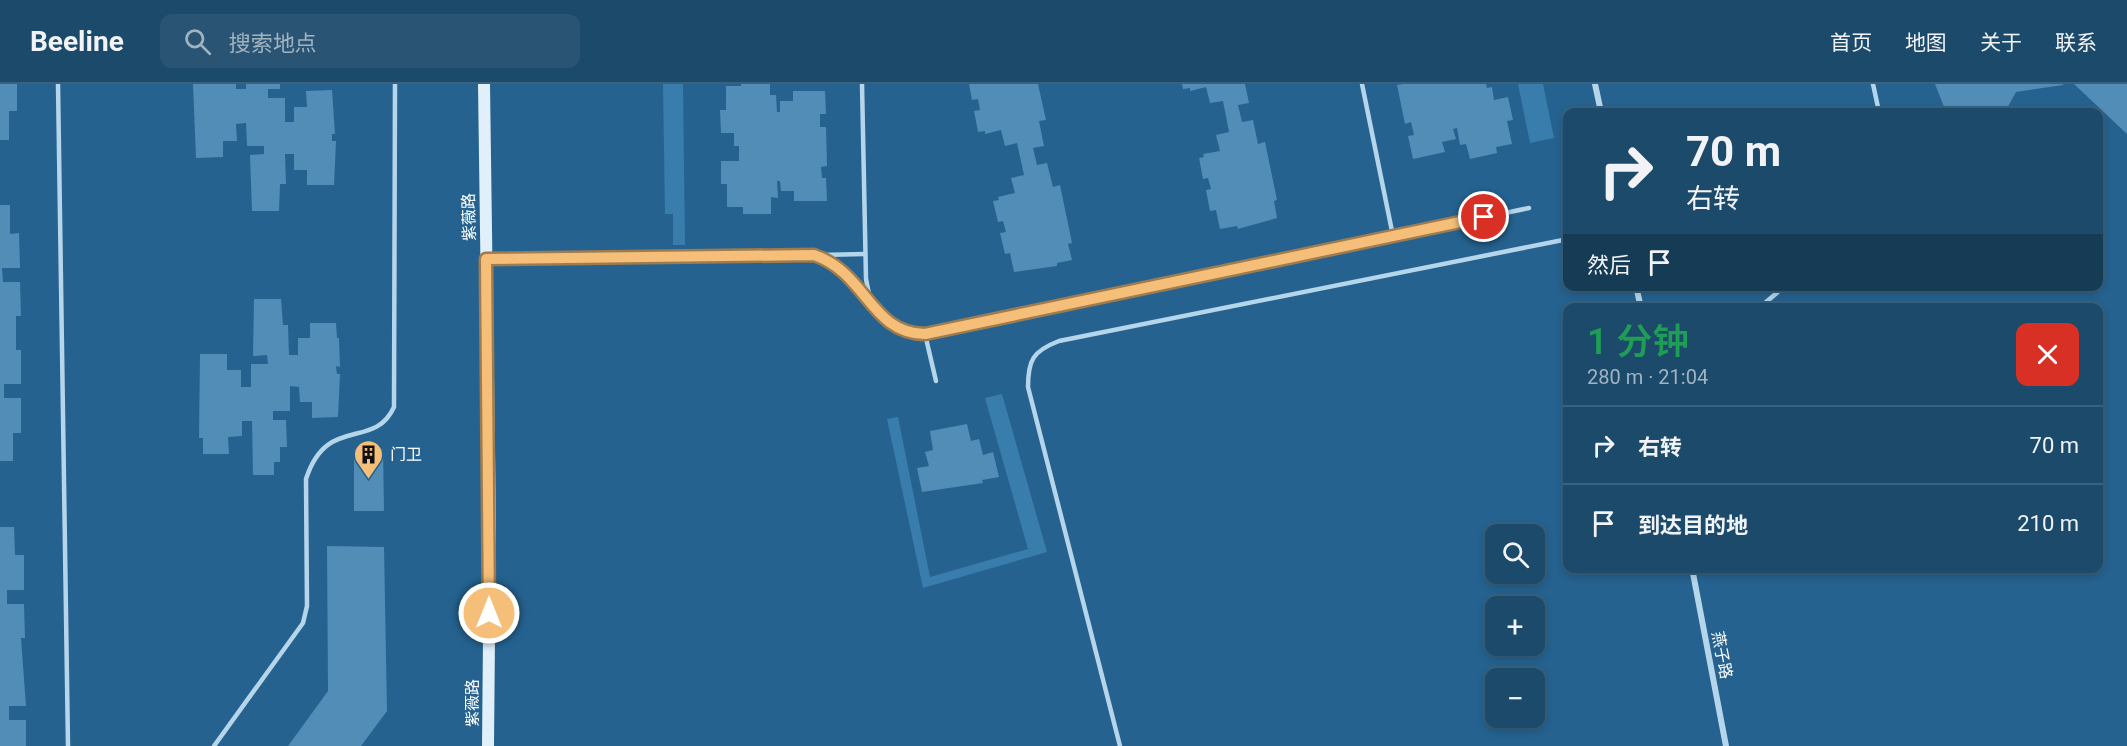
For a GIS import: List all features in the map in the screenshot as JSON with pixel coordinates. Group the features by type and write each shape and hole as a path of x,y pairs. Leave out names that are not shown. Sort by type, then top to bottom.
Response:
{"main road":[{"name":"紫薇路","path":"484,84 490,524 488,746"}],"street":[{"path":"1595,84 1600,108"},
{"name":"燕子路","path":"1693,573 1726,746"}],"lane":[{"path":"58,84 68,746"},
{"path":"214,746 303,623 307,606 306,479 312,460 321,448 338,437 382,425 394,407 395,84"},
{"path":"862,84 865,254 867,291 872,304"},
{"path":"1362,84 1393,236"},
{"path":"1873,84 1879,108"},
{"path":"814,255 830,261 844,271 893,327 909,334 925,334 1529,208"},
{"path":"1120,746 1028,387 1028,367 1036,354 1059,341 1563,240"},
{"path":"486,259 865,254"},
{"path":"1765,303 1779,291"},
{"path":"925,334 936,381"}],"shaded area":[{"path":"663,84 683,84 685,245 673,245 673,214 665,214"},
{"path":"1518,84 1543,84 1554,138 1530,143"},
{"path":"1002,394 1047,552 923,588 887,419 898,417 930,577 1028,549 985,398"}],"building":[{"path":"0,84 17,84 17,111 9,111 9,140 0,140"},
{"path":"193,84 236,84 236,89 246,89 246,84 280,84 280,89 268,89 268,98 285,98 285,122 294,122 294,107 307,107 306,91 332,90 335,134 332,134 332,141 336,141 334,185 307,185 307,170 294,170 294,154 285,154 286,184 280,184 279,211 252,211 250,155 264,154 264,146 247,146 246,123 236,124 237,141 223,141 223,157 196,158"},
{"path":"741,84 770,84 770,95 776,95 777,112 780,112 780,101 793,101 793,91 825,91 826,114 820,114 820,127 826,127 827,166 821,167 822,178 826,178 827,201 794,201 794,191 781,191 780,181 777,181 778,198 771,197 771,214 743,214 743,207 727,207 727,184 721,184 721,161 739,161 739,146 734,146 734,133 721,133 720,110 726,110 726,86 741,86"},
{"path":"969,84 1038,84 1046,120 1039,121 1044,146 1033,148 1037,165 1047,163 1053,187 1060,185 1072,243 1068,244 1072,260 1057,263 1057,266 1014,272 1010,253 1005,254 1000,233 1006,232 1003,221 998,222 993,201 999,200 998,197 1015,193 1011,178 1024,175 1017,143 1005,146 1001,130 985,134 985,131 978,132 974,111 980,110 978,99 972,100"},
{"path":"1182,84 1245,84 1249,103 1238,105 1242,122 1253,120 1258,144 1265,142 1277,200 1274,201 1277,218 1238,229 1237,226 1220,229 1216,210 1210,211 1206,190 1211,189 1208,178 1203,179 1199,158 1204,157 1203,154 1220,151 1216,135 1229,132 1223,101 1210,103 1206,87 1190,91 1190,88 1183,89"},
{"path":"1486,84 1487,88 1492,87 1494,100 1508,97 1513,120 1507,121 1512,144 1496,147 1497,153 1470,159 1466,144 1460,145 1457,128 1453,129 1456,139 1442,142 1445,152 1413,159 1408,136 1414,135 1411,122 1405,124 1397,85"},
{"path":"1935,84 2063,84 2016,92 2007,108 1944,108"},
{"path":"2074,84 2127,84 2127,134 2103,111 2103,108 2099,108"},
{"path":"0,205 10,205 10,234 19,233 20,268 2,268 3,282 20,282 21,316 16,316 16,350 21,350 21,384 4,384 4,398 21,398 21,433 13,433 13,461 0,461"},
{"path":"254,299 281,299 283,325 288,325 289,355 298,355 298,338 310,338 310,323 336,323 337,338 339,338 340,367 336,366 337,374 340,374 338,417 312,418 312,402 300,402 299,387 290,386 290,411 273,411 273,420 286,420 287,447 280,447 280,462 274,462 274,475 253,475 252,421 242,421 242,436 228,437 229,454 203,454 203,438 199,438 200,354 227,354 227,370 241,370 241,387 251,387 251,364 268,364 267,355 253,356"},
{"path":"967,424 971,441 979,439 983,455 993,452 999,477 982,480 983,483 922,492 917,468 929,466 925,452 933,450 930,431"},
{"name":"门卫","path":"354,449 383,449 384,511 354,511"},
{"path":"0,527 14,527 15,555 24,555 24,590 7,590 7,604 24,604 25,638 21,638 26,706 9,706 9,720 26,720 26,746 0,746"},
{"path":"327,546 384,547 387,711 361,746 288,746 328,691"}],"place":[{"name":"门卫","path":"369,480"}],"route":[{"path":"489,613 486,259 814,255 830,261 844,271 893,327 909,334 925,334 1484,217"}]}
